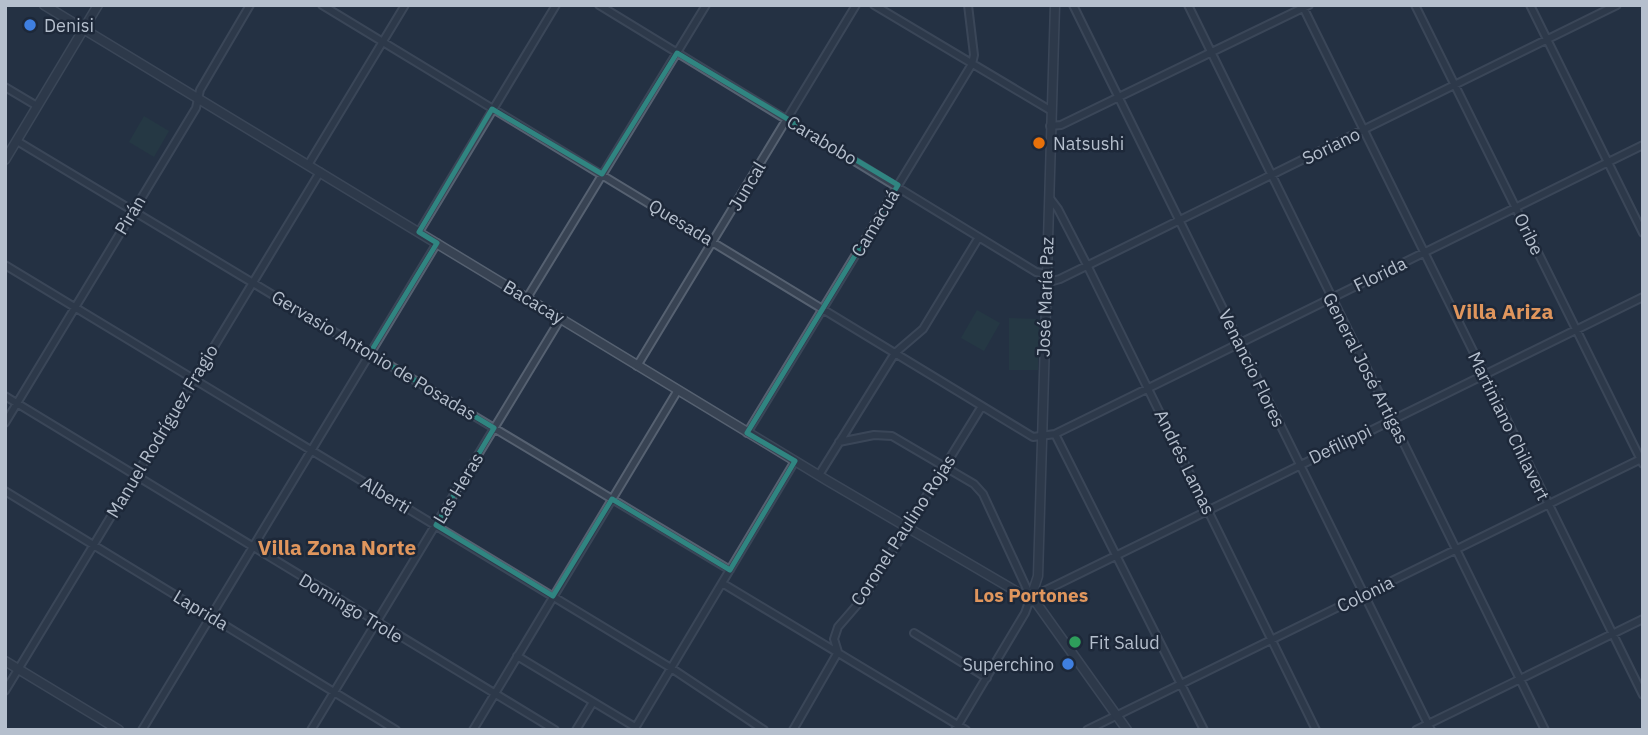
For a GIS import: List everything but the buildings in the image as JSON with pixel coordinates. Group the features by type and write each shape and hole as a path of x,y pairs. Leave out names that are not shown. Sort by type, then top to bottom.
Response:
{"street":[{"name":"Bacacay","path":"44,5 747,433 907,528 1031,595"},
{"path":"5,160 97,5"},
{"name":"Pirán","path":"5,423 196,108 198,98 250,5"},
{"name":"Quesada","path":"322,5 1029,436 1041,436"},
{"path":"308,165 405,5"},
{"path":"419,232 556,5"},
{"name":"Carabobo","path":"599,5 898,185 1046,279"},
{"path":"527,298 706,5"},
{"name":"Juncal","path":"637,366 856,5"},
{"path":"874,5 1050,110"},
{"path":"968,5 974,55 972,64"},
{"name":"José María Paz","path":"1031,595 1038,576 1055,5"},
{"name":"Venancio Flores","path":"1073,5 1430,727"},
{"name":"General José Artigas","path":"1188,5 1545,730"},
{"name":"Oribe","path":"1415,5 1642,460"},
{"path":"1531,5 1643,233"},
{"name":"Soriano","path":"1046,279 1087,265 1617,5"},
{"path":"1050,126 1061,125 1305,6"},
{"name":"Martiniano Chilavert","path":"1305,6 1423,253 1643,695"},
{"name":"Camacuá","path":"747,433 972,64"},
{"path":"5,87 37,106"},
{"name":"Gervasio Antonio de Posadas","path":"17,141 730,570"},
{"name":"Florida","path":"1041,436 1055,434 1643,145"},
{"name":"Manuel Rodríguez Fragio","path":"5,691 320,173"},
{"name":"Andrés Lamas","path":"1049,197 1058,209 1149,388 1316,730"},
{"path":"818,475 895,353 925,326 979,237"},
{"path":"142,730 251,546 437,243"},
{"name":"Alberti","path":"5,265 671,668 764,730"},
{"name":"Defilippi","path":"1031,595 1118,555 1643,297"},
{"name":"Las Heras","path":"311,730 561,318"},
{"path":"473,730 678,390"},
{"name":"Domingo Trole","path":"5,396 555,730"},
{"name":"Coronel Paulino Rojas","path":"793,730 838,652 834,639 838,627 864,597 982,406"},
{"path":"1055,434 1118,555 1203,730"},
{"path":"839,442 874,435 892,436 979,488 1031,595 1127,730"},
{"name":"Colonia","path":"1087,730 1642,460"},
{"path":"517,656 635,728 795,461"},
{"name":"Laprida","path":"5,491 396,730"},
{"path":"722,583 966,730"},
{"path":"957,727 1025,613 1031,595"},
{"path":"1416,730 1430,727 1643,618"},
{"path":"914,633 987,678"},
{"path":"5,661 119,730"},
{"path":"576,730 593,702"}],"highlighted area":[{"path":"677,53 898,185 747,433 795,461 730,570 612,499 553,596 436,525 494,428 370,353 437,243 419,232 492,109 602,174"}],"green space":[{"path":"144,116 169,131 154,157 129,142"},
{"path":"977,310 1000,323 984,351 961,338"},
{"path":"1009,318 1039,319 1038,370 1009,370"}],"place":[{"name":"Denisi","path":"30,25"},
{"name":"Natsushi","path":"1039,143"},
{"name":"Fit Salud","path":"1075,642"},
{"name":"Superchino","path":"1068,664"}],"district":[{"name":"Villa Ariza","path":"1503,311"},
{"name":"Villa Zona Norte","path":"337,547"},
{"name":"Los Portones","path":"1031,595"}]}
